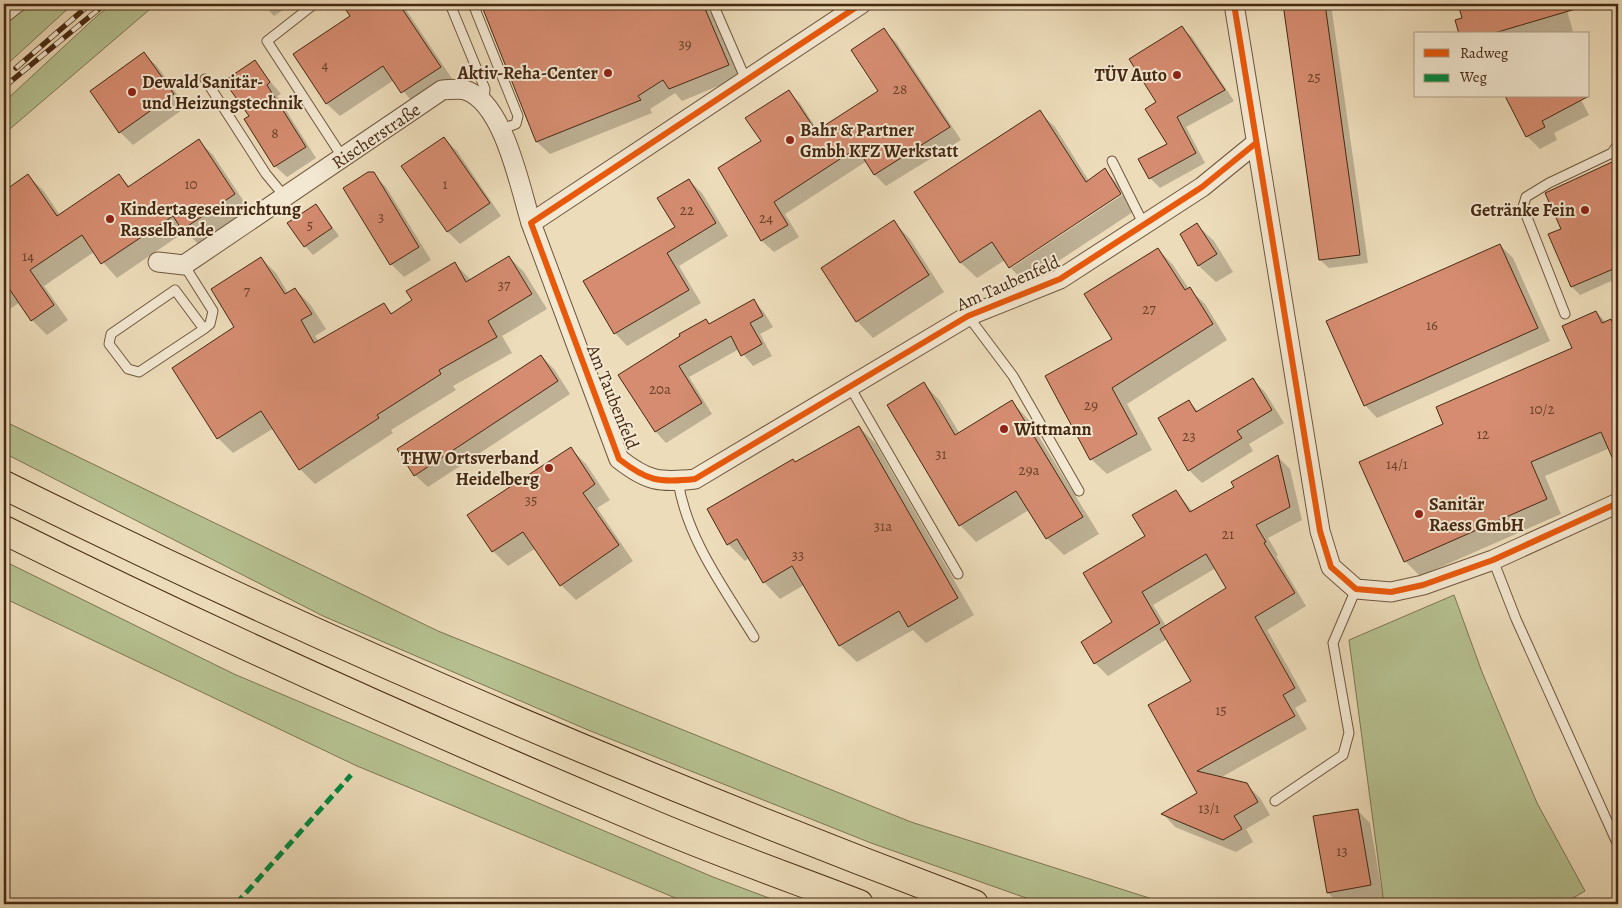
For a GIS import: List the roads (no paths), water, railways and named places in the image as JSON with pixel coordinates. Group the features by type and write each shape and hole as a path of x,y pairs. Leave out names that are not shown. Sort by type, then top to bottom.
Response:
{"highway":[{"path":"4,485 112,539 352,648 709,802 974,904"},
{"path":"4,530 97,576 422,724 642,820 859,904"}],"street":[{"path":"484,100 501,129 531,223 861,4"},
{"path":"1234,4 1320,531 1332,567 1356,589 1390,592 1423,586 1493,560 1618,503"},
{"name":"Rischerstraße","path":"184,265 442,90 464,89 484,100"},
{"name":"Am Taubenfeld","path":"531,223 618,459 640,475 669,482 695,479 968,316 1060,279 1202,187 1256,143"},
{"path":"158,262 184,265"}],"lane":[{"path":"4,20 23,4"},
{"path":"450,4 485,89 484,100"},
{"path":"474,4 518,116 516,124 501,129"},
{"path":"713,4 746,80"},
{"path":"313,6 267,41 343,158"},
{"path":"205,79 266,174 286,197"},
{"path":"1565,314 1522,207 1526,197 1549,183 1612,153 1618,144"},
{"path":"1112,161 1144,225"},
{"path":"184,265 213,310 210,324 204,329 139,372 128,369 109,344 111,334 175,290 204,329"},
{"path":"968,316 1013,376 1079,491"},
{"path":"850,387 958,574"},
{"path":"678,481 681,501 695,538 754,637"},
{"path":"1493,560 1516,619 1618,845"},
{"path":"1275,800 1343,755 1349,733 1333,643 1356,589"}],"railway":[{"path":"16,68 90,4"},
{"path":"4,87 105,4"}],"place":[{"name":"Aktiv-Reha-Center","path":"608,73"},
{"name":"TÜV Auto","path":"1177,75"},
{"name":"Dewald Sanitär- und Heizungstechnik","path":"132,92"},
{"name":"Bahr & Partner Gmbh KFZ Werkstatt","path":"790,140"},
{"name":"Getränke Fein","path":"1585,210"},
{"name":"Kindertageseinrichtung Rasselbande","path":"110,219"},
{"name":"Wittmann","path":"1004,429"},
{"name":"THW Ortsverband Heidelberg","path":"549,468"},
{"name":"Sanitär Raess GmbH","path":"1419,514"}]}
